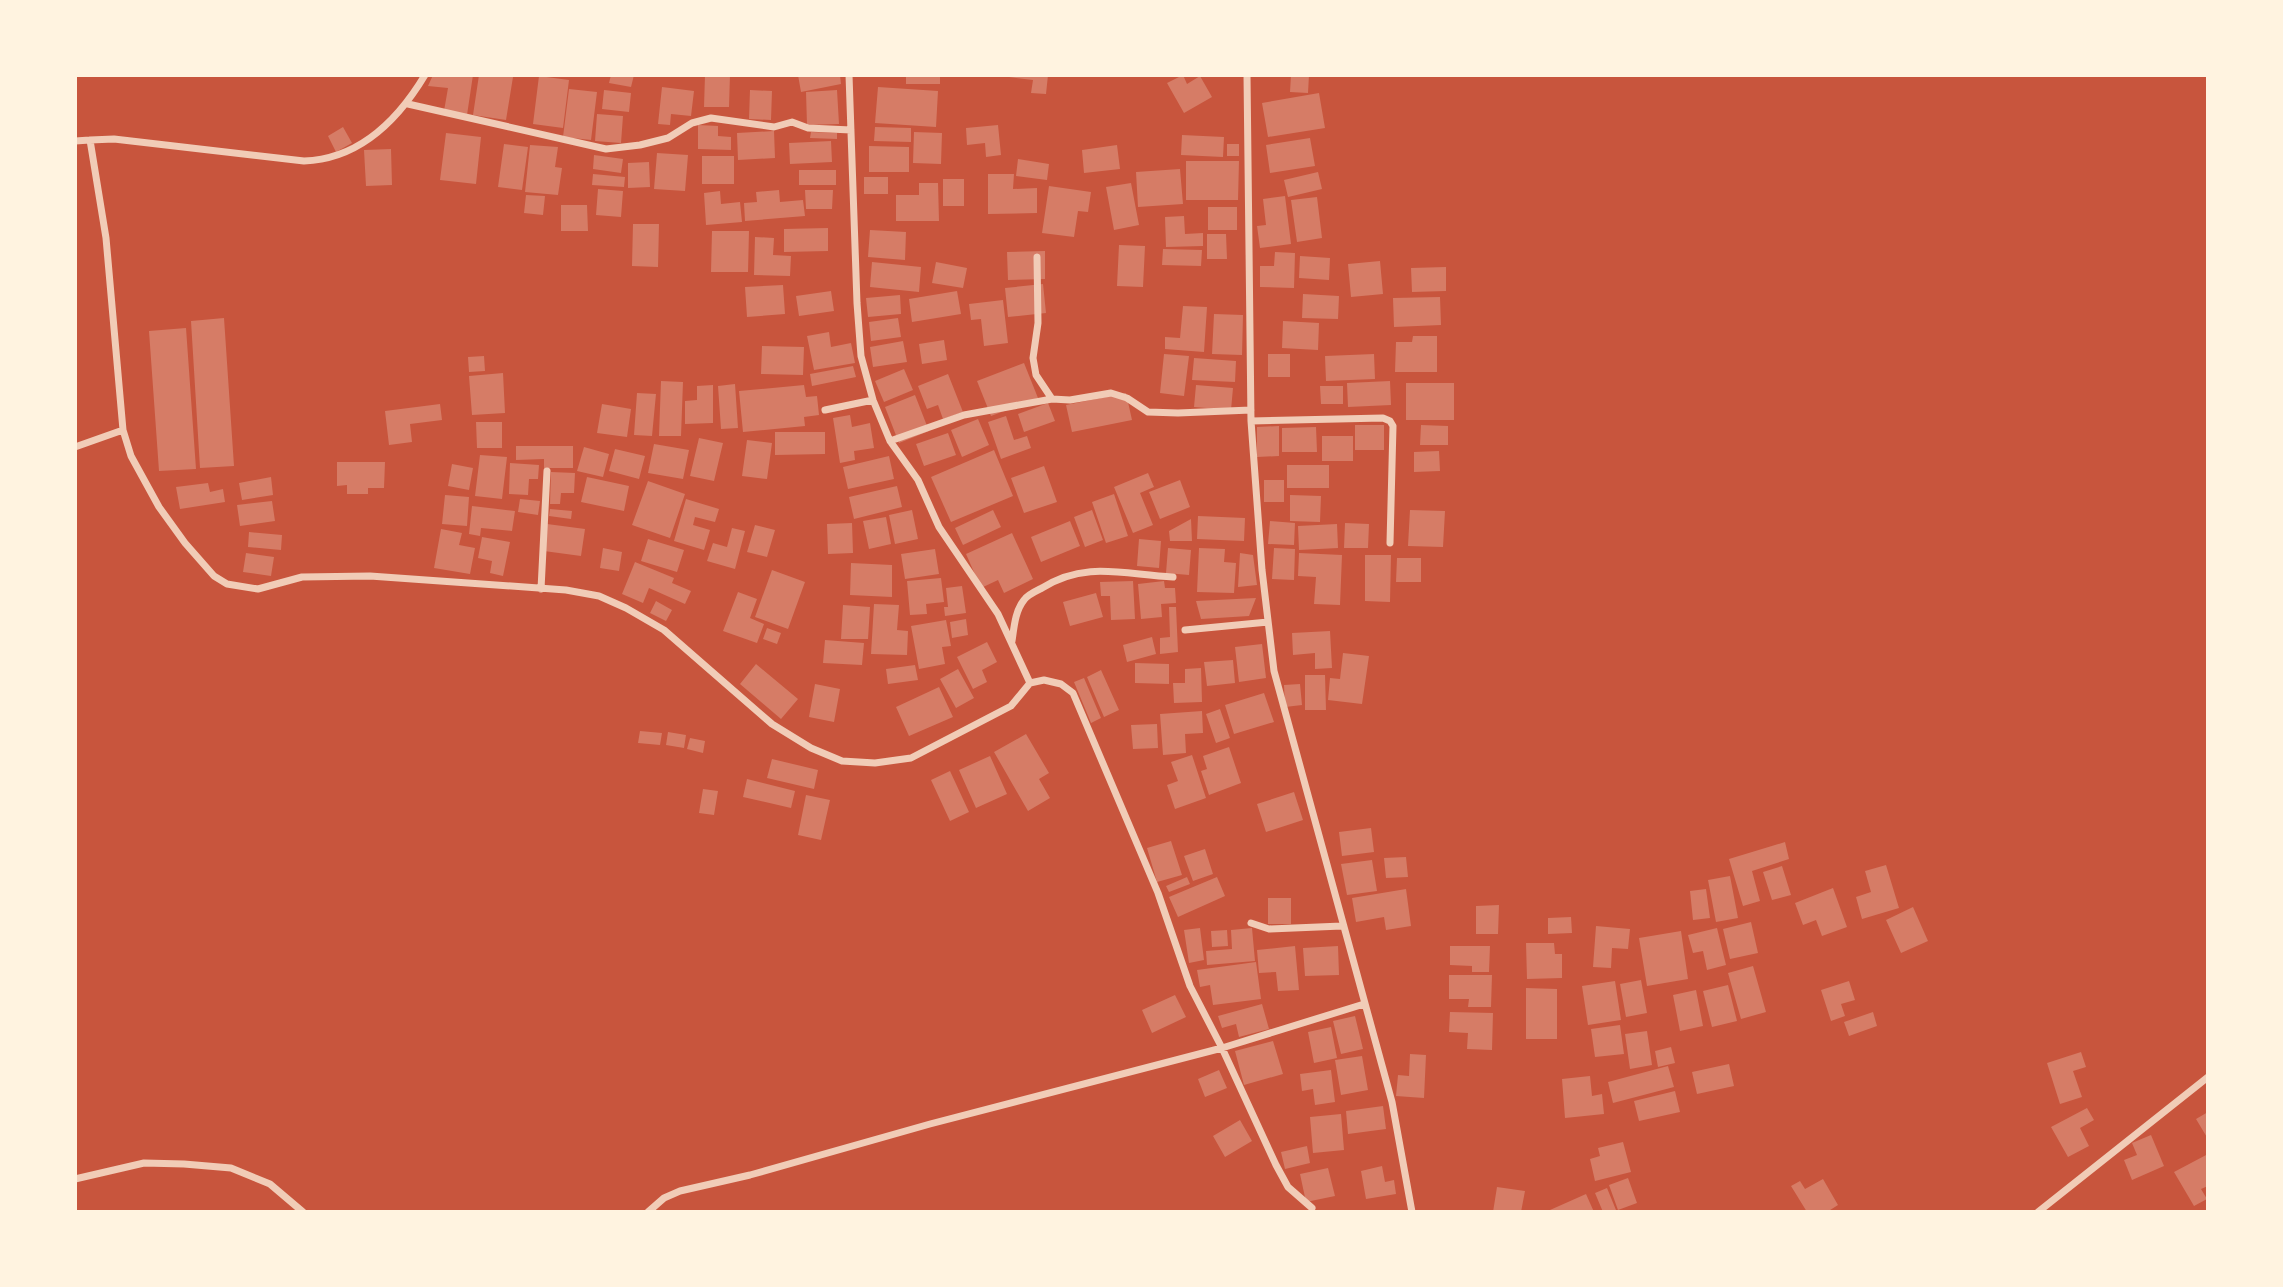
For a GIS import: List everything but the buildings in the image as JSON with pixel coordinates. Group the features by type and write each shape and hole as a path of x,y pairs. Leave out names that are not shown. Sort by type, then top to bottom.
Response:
{"street":[{"path":"75,141 114,139 304,161 325,160 344,153 379,133 408,104 425,75"},
{"path":"849,75 857,303 861,356 873,400 890,441 918,480 939,527 998,614 1030,682"},
{"path":"1247,75 1251,421 1273,671 1392,1101 1412,1212"},
{"path":"408,104 606,149 668,138 692,123 711,118 774,127 792,122 808,128 851,130"},
{"path":"90,140 106,238 122,430 131,456 159,507 214,576 227,584 258,589 302,577 370,576 566,590 599,596 664,630 772,724 811,748 842,761 875,763 911,758 1011,706 1030,682 1044,680 1062,684 1073,693 1158,893 1190,986 1288,1187 1312,1208"},
{"path":"1037,257 1038,323 1034,358 1036,375 1052,400"},
{"path":"890,441 964,415 1111,393 1127,398 1148,412 1251,410"},
{"path":"825,410 873,400"},
{"path":"1251,421 1383,418 1390,421 1393,426 1390,543"},
{"path":"75,447 122,430"},
{"path":"541,589 547,471"},
{"path":"1012,642 1014,621 1024,599 1055,580 1090,570 1121,570 1134,575 1173,577"},
{"path":"1185,630 1268,622"},
{"path":"1251,923 1269,929 1342,926"},
{"path":"649,1212 664,1198 680,1191 750,1175 930,1124 1222,1048 1364,1004"},
{"path":"2038,1212 2208,1077"},
{"path":"75,1179 144,1163 231,1168 270,1184 303,1212"}]}
